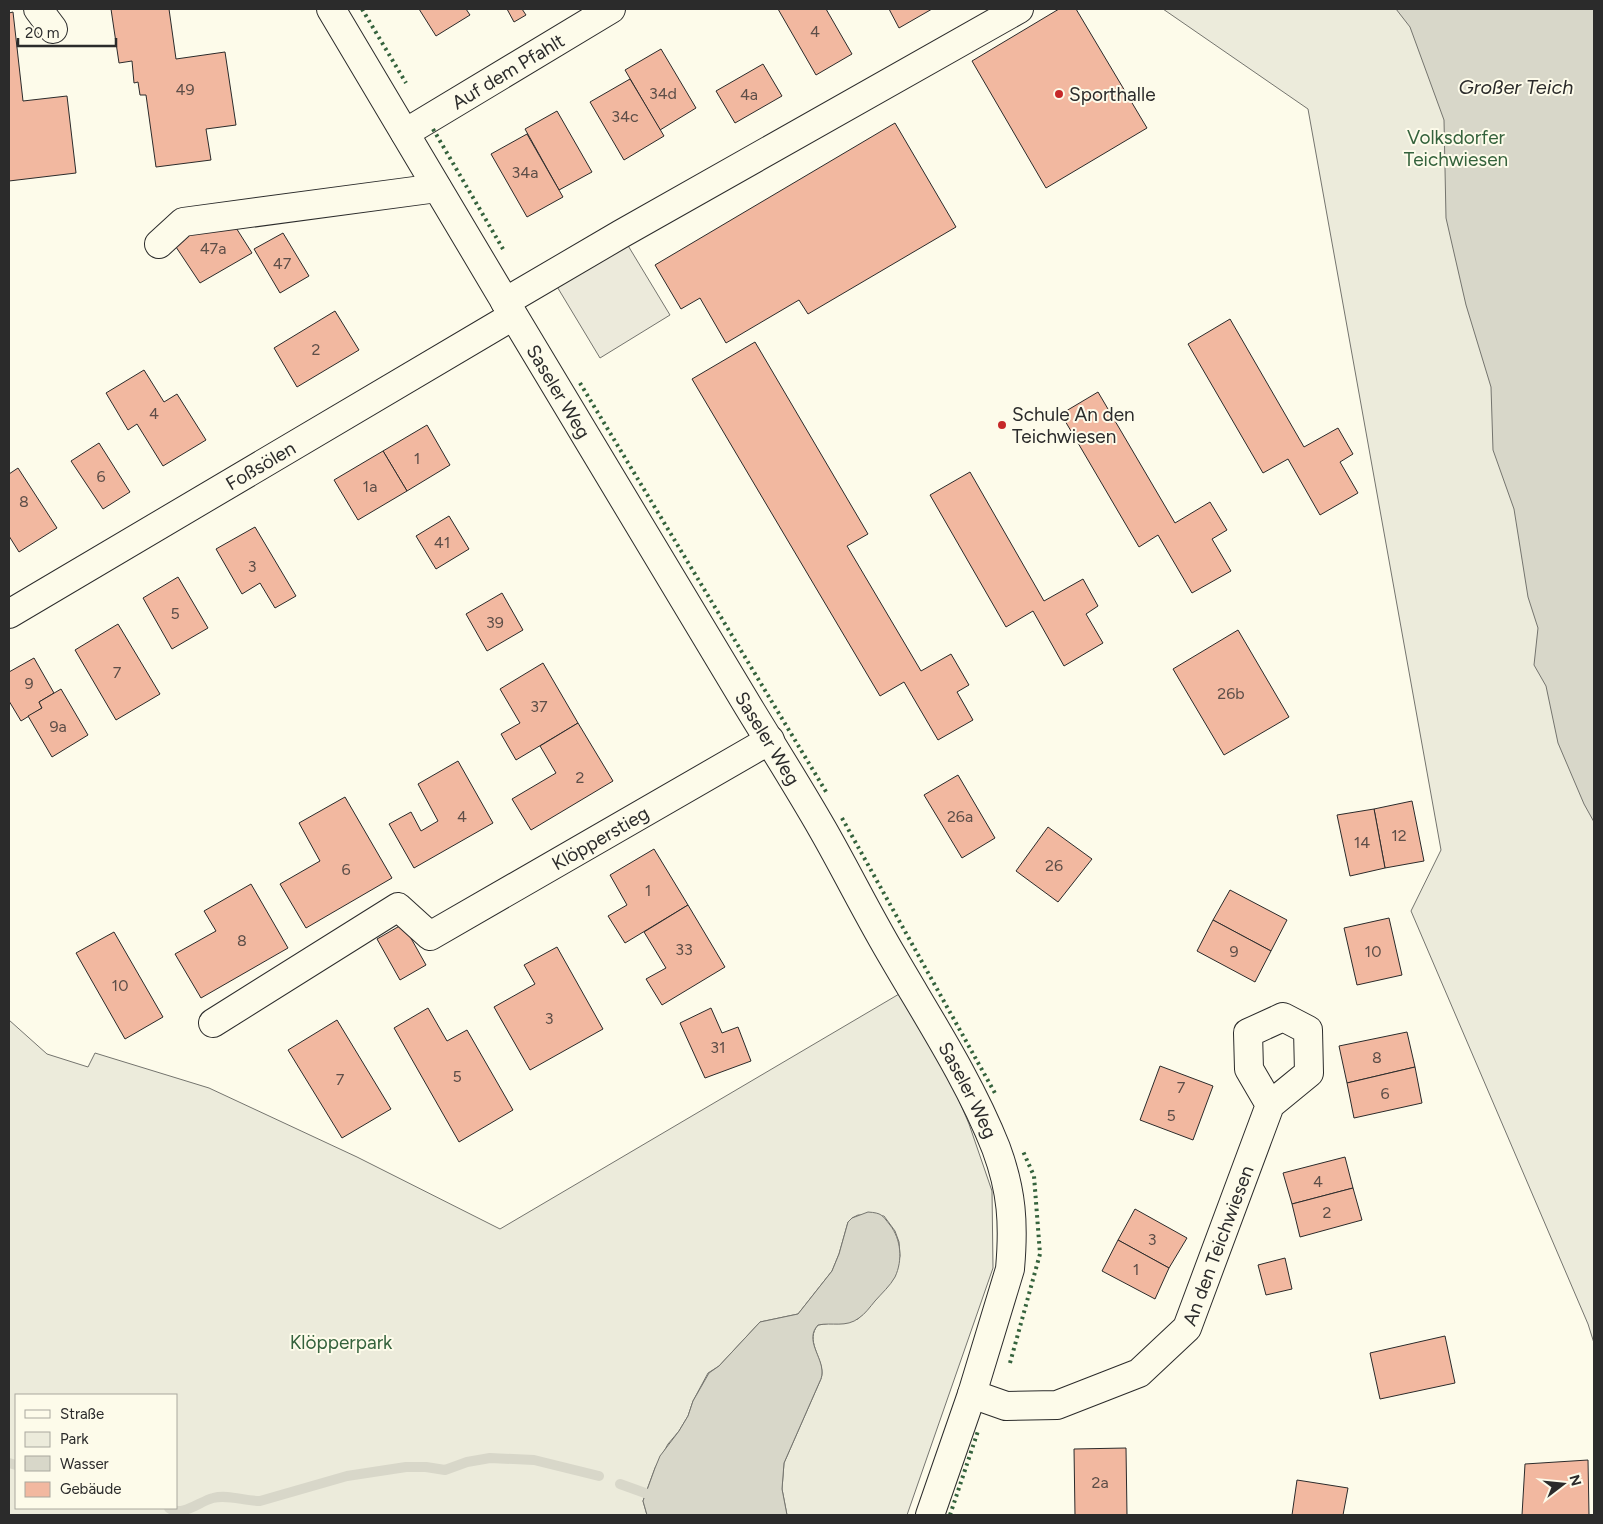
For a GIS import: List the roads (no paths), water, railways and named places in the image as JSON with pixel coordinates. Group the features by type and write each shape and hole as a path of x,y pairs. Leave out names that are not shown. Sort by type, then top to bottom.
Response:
{"street":[{"name":"Saseler Weg","path":"331,9 509,309 817,819 981,1112 1008,1184 1012,1227 1010,1269 972,1394 930,1515"},
{"name":"Auf dem Pfahlt","path":"405,133 611,9"},
{"name":"Foßsölen","path":"9,614 509,309 621,234 1019,9"},
{"path":"159,244 183,222 438,188"},
{"name":"Klöpperstieg","path":"213,1023 398,906 430,936 770,740"},
{"name":"An den Teichwiesen","path":"972,1394 1006,1406 1057,1405 1139,1373 1187,1328 1270,1106"}],"water":[{"name":"Großer Teich","path":"1396,9 1594,9 1594,822 1584,804 1558,743 1546,686 1534,665 1538,628 1528,597 1514,509 1493,450 1491,387 1466,305 1446,218 1444,120 1410,27"},
{"path":"868,1212 881,1215 894,1231 900,1250 898,1270 888,1286 859,1318 844,1324 818,1325 814,1331 813,1343 822,1367 822,1375 784,1463 782,1489 787,1515 647,1515 643,1501 660,1456 688,1416 693,1401 709,1373 719,1366 760,1322 798,1314 832,1271 848,1222 852,1218"}],"waterway":[{"path":"171,1509 174,1511 185,1510 219,1497 260,1501 347,1476 406,1467 426,1467 445,1470 467,1462 490,1458 534,1460 599,1476"},
{"path":"9,1463 15,1465"},
{"path":"620,1484 645,1493"}],"place":[{"name":"Sporthalle","path":"1059,94"},
{"name":"Schule An den Teichwiesen","path":"1002,425"}],"park label":[{"name":"Volksdorfer Teichwiesen","path":"1456,148"},
{"name":"Klöpperpark","path":"341,1342"}]}
